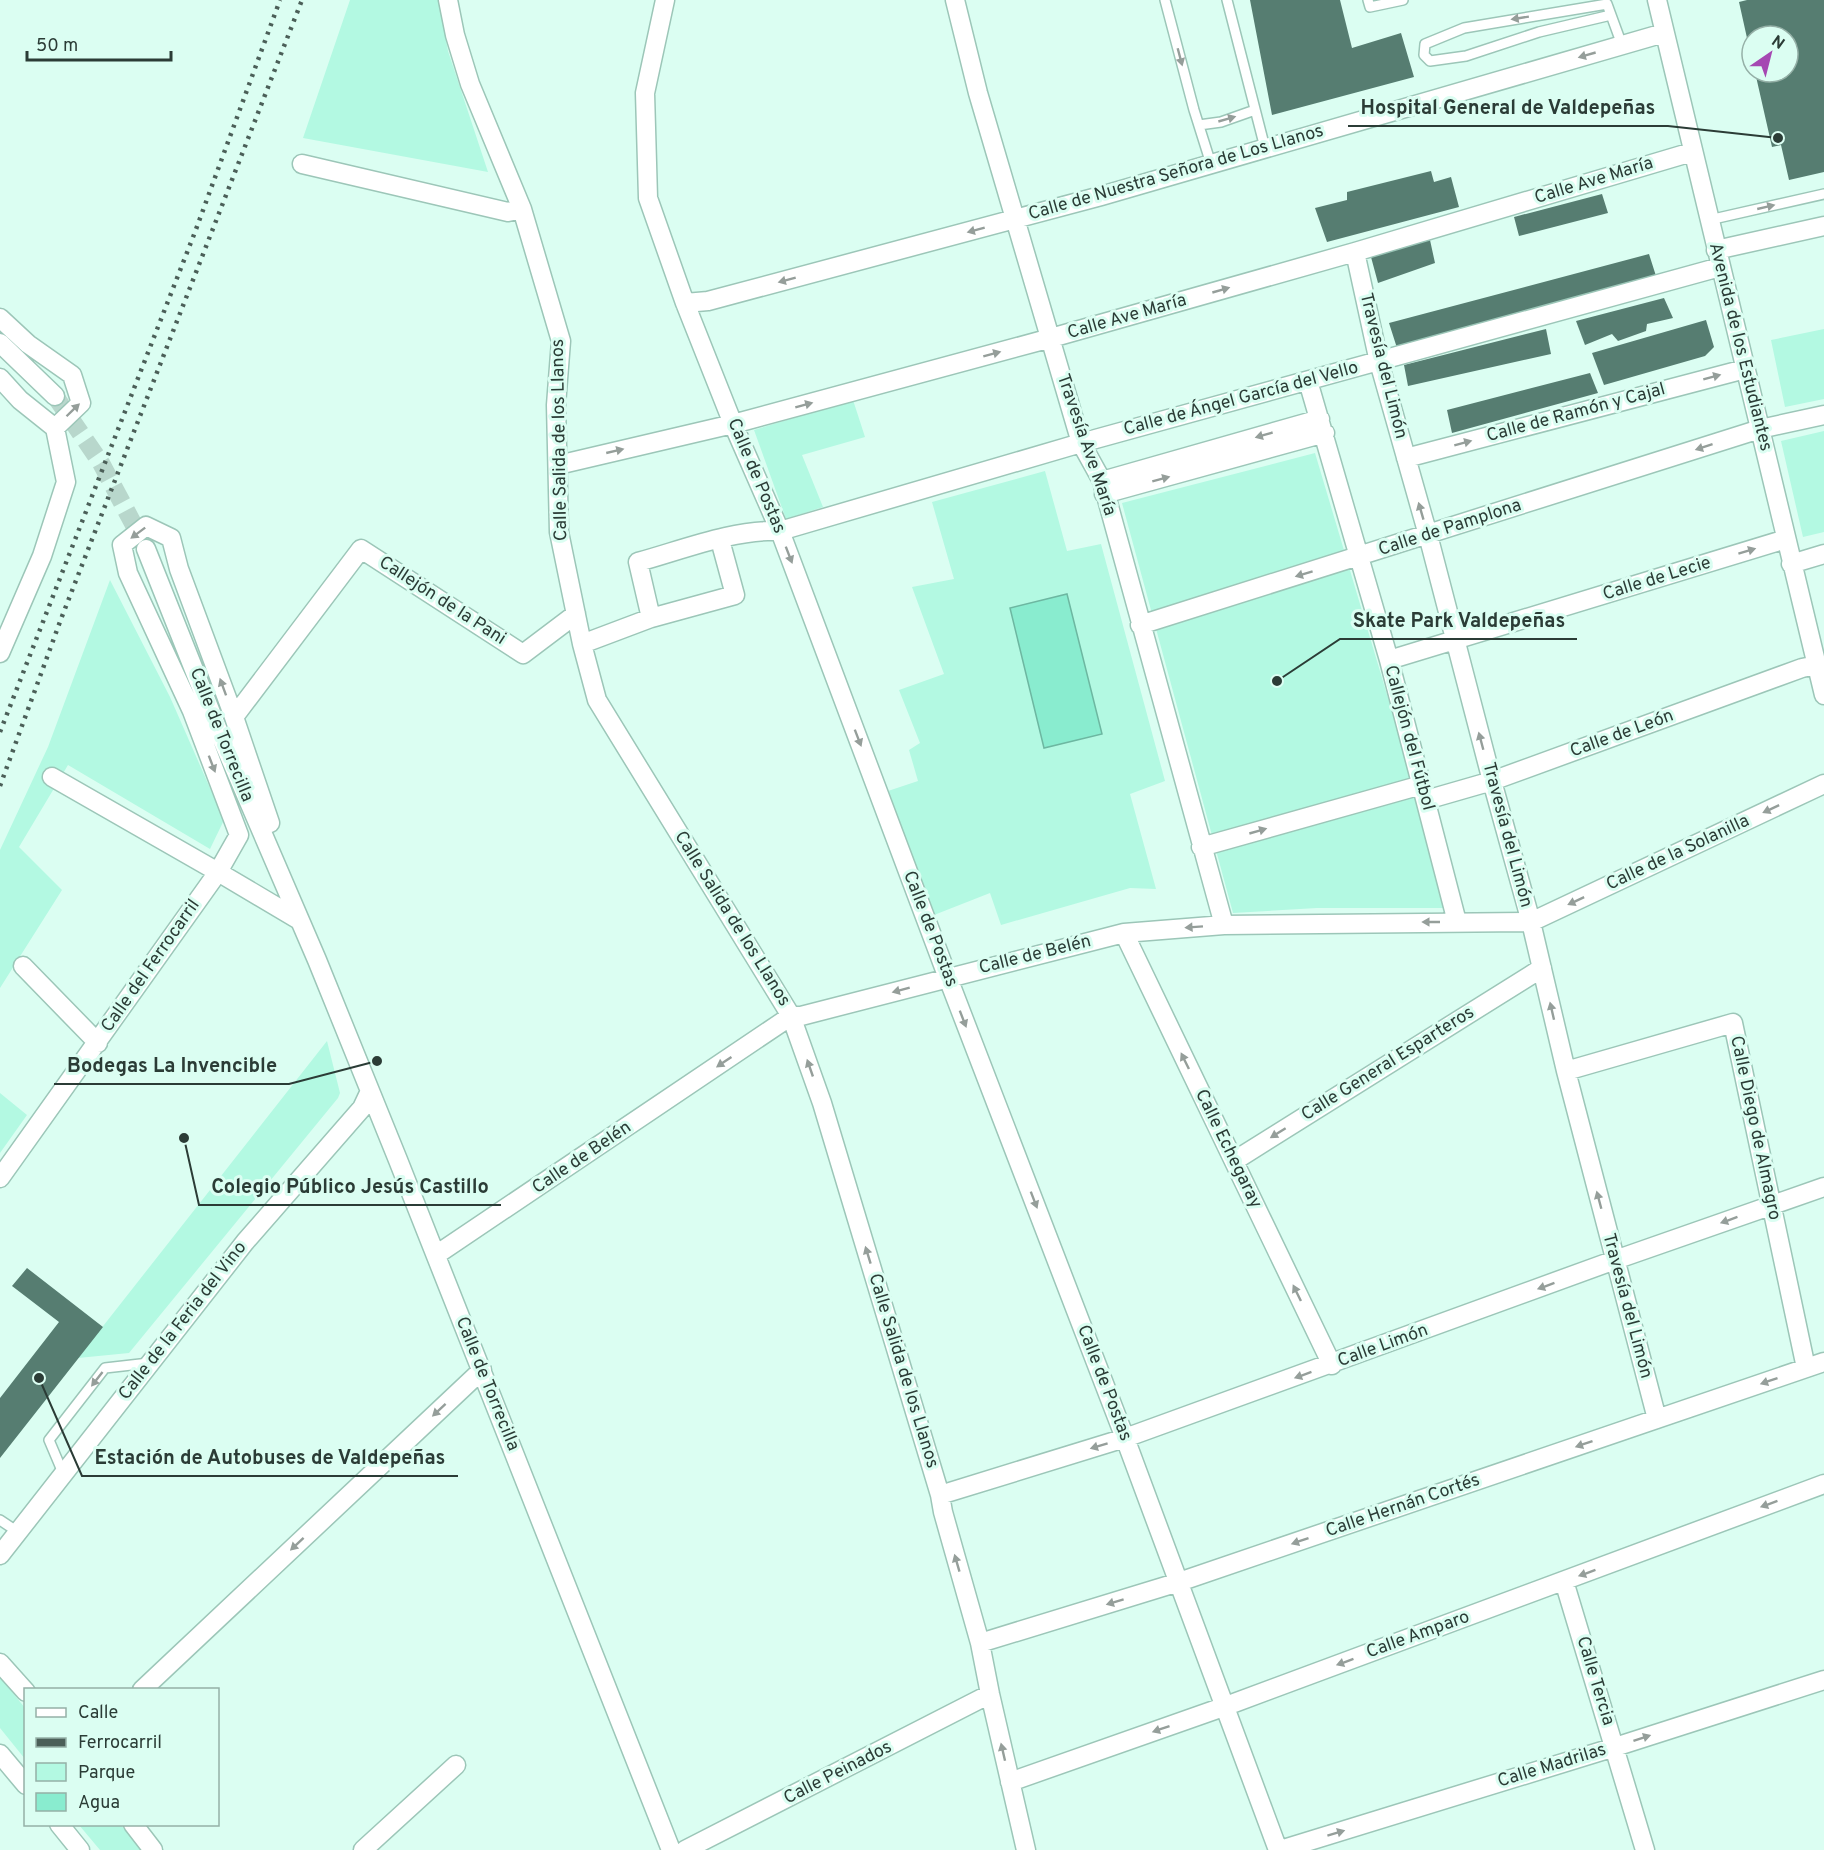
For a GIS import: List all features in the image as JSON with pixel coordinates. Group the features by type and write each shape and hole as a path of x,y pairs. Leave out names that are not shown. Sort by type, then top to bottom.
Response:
{"street":[{"name":"Calle Salida de los Llanos","path":"448,0 455,35 470,84 522,208 561,341 556,405 559,532 582,644 597,700 791,1016 822,1102 940,1495 980,1643 1026,1850"},
{"name":"Calle de Postas","path":"665,0 645,93 648,198 771,530 948,978 1125,1438 1279,1850"},
{"name":"Travesía Ave María","path":"955,0 978,93 1081,443 1103,488 1224,925"},
{"name":"Avenida de los Estudiantes","path":"1657,0 1791,564 1820,668 1824,694"},
{"name":"Calle de Nuestra Señora de Los Llanos","path":"686,303 708,301 1016,219 1664,33"},
{"name":"Calle Ave María","path":"558,465 733,424 1051,338 1355,252 1692,152"},
{"path":"302,164 508,212 522,208"},
{"name":"Calle de Ángel García del Vello","path":"651,618 638,562 720,540 771,530 1379,362 1824,226"},
{"name":"Travesía del Limón","path":"1355,252 1379,362 1428,535 1531,922 1566,1071 1657,1419"},
{"path":"0,318 28,344 72,375 81,403 55,428"},
{"path":"0,343 55,396"},
{"name":"Calle de Ramón y Cajal","path":"1406,458 1745,369"},
{"path":"0,378 20,400 55,428 66,483 42,556 0,654"},
{"name":"Callejón del Fútbol","path":"1308,381 1389,660 1457,922"},
{"name":"Calle de Pamplona","path":"1140,625 1760,429 1824,415"},
{"path":"1103,488 1322,426"},
{"name":"Calle del Ferrocarril","path":"0,1178 218,872 239,835 192,711 128,573 122,545 146,526 171,538 179,569 234,717"},
{"name":"Calle de Lecie","path":"1389,660 1786,539"},
{"path":"582,644 651,618 735,595 720,540"},
{"name":"Calle de Torrecilla","path":"146,549 218,730 317,960 370,1091 671,1850"},
{"name":"Callejón de la Pani","path":"234,717 361,549 523,654 576,614"},
{"path":"1791,564 1824,554"},
{"name":"Calle de León","path":"1202,847 1418,786 1424,792 1492,782 1783,674 1820,668"},
{"path":"234,717 317,960"},
{"path":"52,777 298,920"},
{"name":"Calle de la Solanilla","path":"1531,922 1824,784"},
{"name":"Calle de Belén","path":"436,1256 791,1016 801,1016 1124,933 1224,925 1531,922"},
{"name":"Calle Echegaray","path":"1124,933 1332,1365"},
{"path":"22,966 98,1043"},
{"name":"Calle General Esparteros","path":"1234,1161 1542,968"},
{"name":"Calle Diego de Almagro","path":"1566,1071 1733,1023 1806,1368"},
{"name":"Calle de la Feria del Vino","path":"0,1555 245,1242 362,1108 370,1091"},
{"name":"Calle Limón","path":"940,1495 1125,1438 1332,1365 1615,1260 1824,1187"},
{"name":"Calle Hernán Cortés","path":"980,1643 1179,1582 1824,1362"},
{"path":"143,1688 482,1370"},
{"name":"Calle Amparo","path":"1010,1782 1226,1706 1824,1484"},
{"name":"Calle Tercia","path":"1564,1581 1645,1850"},
{"path":"0,1663 24,1690"},
{"name":"Calle Madrilas","path":"1279,1850 1824,1680"},
{"name":"Calle Peinados","path":"685,1850 990,1694"},
{"path":"0,1754 24,1783"},
{"path":"363,1850 456,1765"},
{"path":"61,1826 80,1850"},
{"path":"135,1826 153,1850"}],"lane":[{"path":"1165,0 1211,164"},
{"path":"1227,0 1265,148"},
{"path":"1368,0 1370,7 1403,0"},
{"path":"1611,15 1539,32 1466,56 1430,61 1424,55 1425,44 1464,28 1607,4 1622,45"},
{"path":"1199,125 1221,122 1255,110"},
{"path":"1709,220 1824,194"},
{"path":"63,1473 49,1440 105,1368 149,1363"},
{"path":"0,1520 18,1532"}],"green space":[{"path":"350,0 439,0 448,51 488,172 303,138"},
{"path":"1824,329 1824,399 1785,407 1771,340"},
{"path":"853,400 865,437 802,455 823,507 786,519 754,430"},
{"path":"1824,431 1824,532 1803,537 1781,441"},
{"path":"1315,453 1436,859 1447,908 1317,908 1233,913 1122,503"},
{"path":"1045,471 1067,551 1101,544 1165,781 1130,794 1156,889 1130,888 1001,925 990,893 934,915 888,791 918,781 909,750 920,743 899,690 944,674 912,587 954,579 932,502"},
{"path":"110,580 170,697 224,820 210,849 68,765 19,847 62,890 0,988 0,850 48,747"},
{"path":"327,1041 340,1093 338,1098 129,1353 78,1358"},
{"path":"0,1093 27,1115 0,1153"},
{"path":"0,1677 24,1707 24,1758 0,1728"},
{"path":"80,1826 122,1826 141,1850 100,1850"}],"water":[{"path":"1067,594 1102,734 1044,748 1010,608"}],"building":[{"path":"1250,0 1340,0 1352,48 1401,33 1414,77 1272,115"},
{"path":"1747,0 1824,0 1824,172 1789,180 1781,145 1772,147 1758,84 1800,84 1800,24 1744,24 1739,2"},
{"path":"1431,171 1434,182 1451,177 1459,207 1327,242 1315,208 1347,200 1347,192"},
{"path":"1602,194 1608,213 1519,236 1514,217"},
{"path":"1430,240 1435,263 1378,283 1371,257 1402,246"},
{"path":"1649,254 1656,276 1397,348 1389,323"},
{"path":"1664,298 1673,318 1647,324 1646,331 1618,341 1612,334 1585,345 1576,321"},
{"path":"1706,320 1714,347 1705,356 1604,385 1592,353"},
{"path":"1546,329 1551,354 1408,386 1404,365"},
{"path":"1590,373 1598,393 1452,433 1447,410"},
{"path":"27,1268 103,1327 0,1458 0,1398 59,1322 12,1286"}],"tunnel":[{"path":"55,396 101,463 145,546"}],"railway":[{"path":"0,732 195,232 280,0"},
{"path":"0,786 61,619 302,0"}],"place":[{"name":"Hospital General de Valdepeñas","path":"1778,138"},
{"name":"Skate Park Valdepeñas","path":"1277,681"},
{"name":"Bodegas La Invencible","path":"377,1061"},
{"name":"Colegio Público Jesús Castillo","path":"184,1138"},
{"name":"Estación de Autobuses de Valdepeñas","path":"39,1378"}]}
